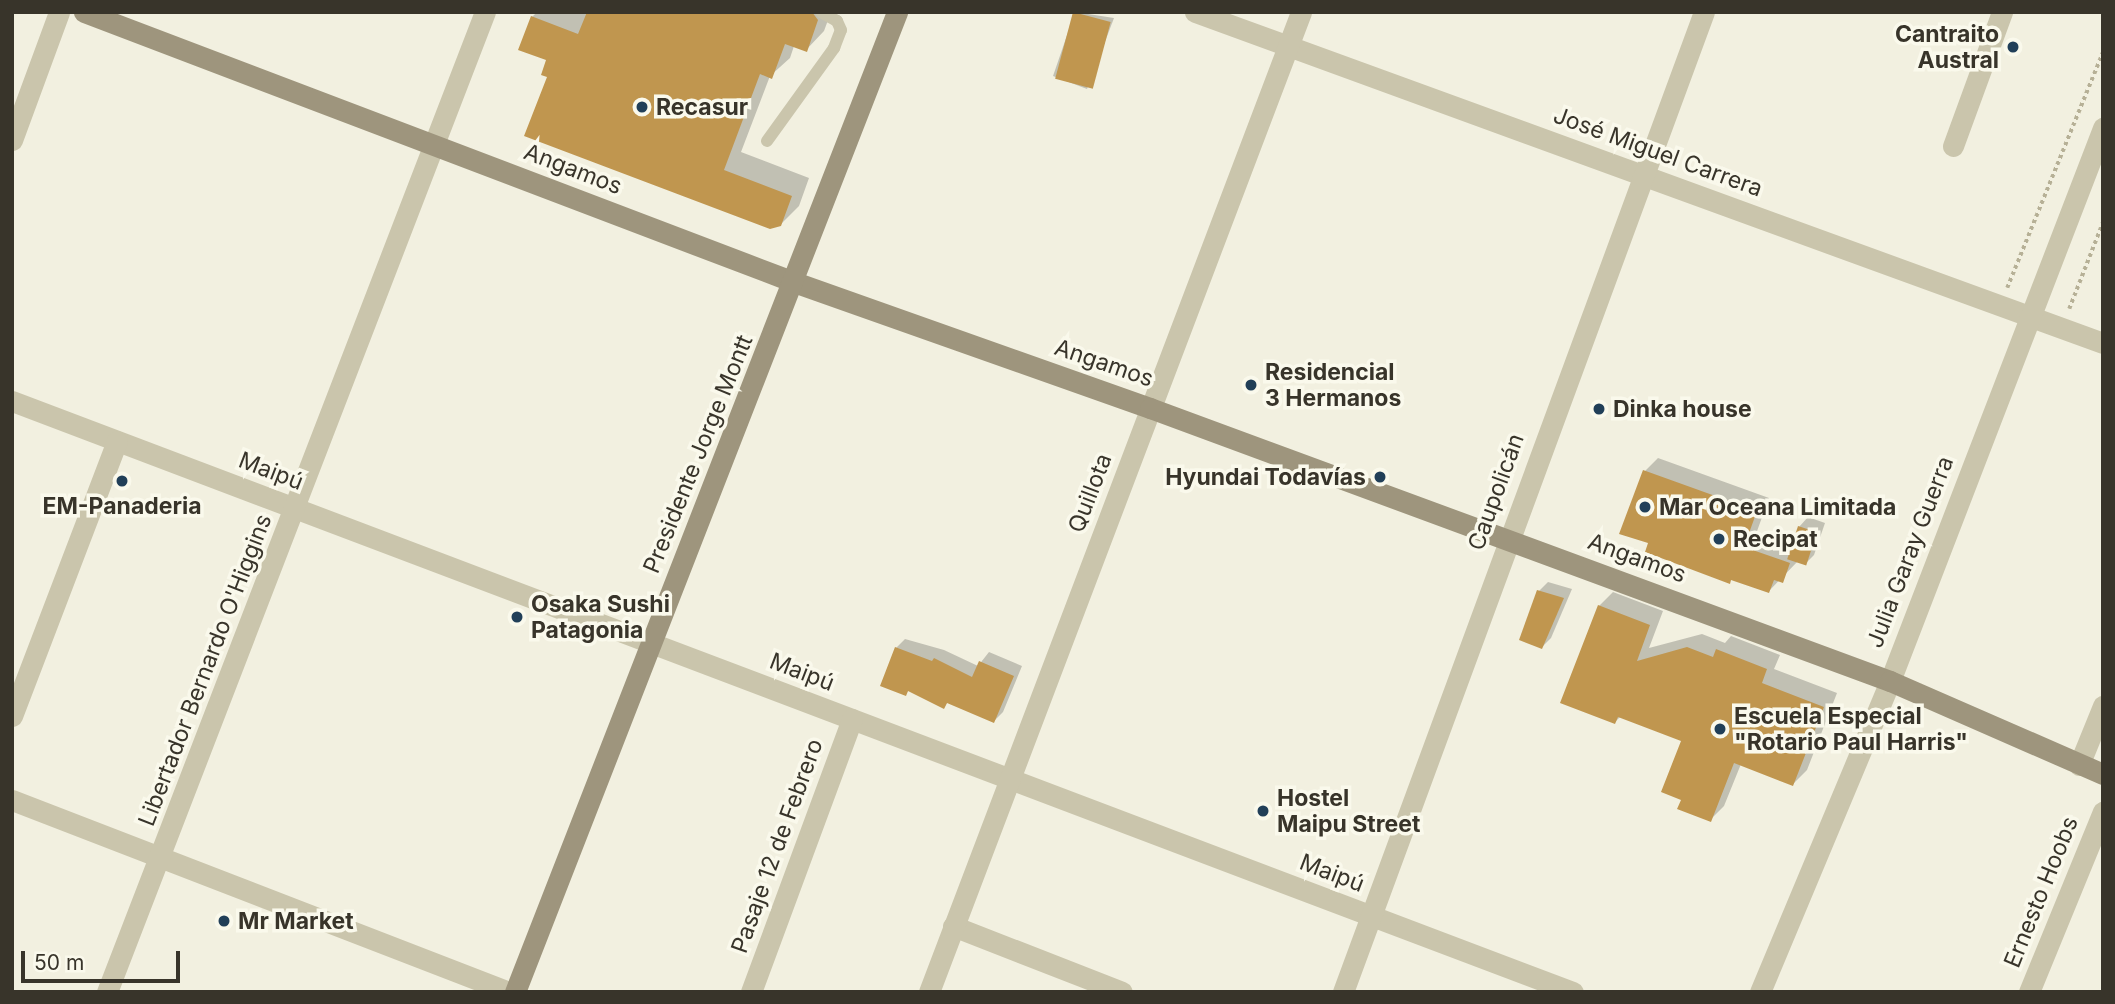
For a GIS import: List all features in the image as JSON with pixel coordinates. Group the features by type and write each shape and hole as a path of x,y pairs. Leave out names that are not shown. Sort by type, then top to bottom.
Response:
{"street":[{"path":"12,140 59,12"},
{"name":"Angamos","path":"84,12 794,282 1150,408 1890,681 2103,774"},
{"name":"Libertador Bernardo O'Higgins","path":"107,992 162,858 485,12"},
{"name":"Presidente Jorge Montt","path":"515,992 897,12"},
{"name":"José Miguel Carrera","path":"1195,12 2029,313 2103,343"},
{"name":"Quillota","path":"929,992 1301,12"},
{"name":"Caupolicán","path":"1343,992 1373,916 1507,538 1704,12"},
{"path":"1953,146 2002,12"},
{"name":"Julia Garay Guerra","path":"1760,992 1890,681 2029,313 2103,128"},
{"name":"Maipú","path":"12,401 1373,916 1559,989"},
{"path":"12,716 117,441"},
{"path":"2079,765 2103,706"},
{"name":"Pasaje 12 de Febrero","path":"751,992 852,719"},
{"path":"12,800 509,992"},
{"name":"Ernesto Hoobs","path":"2028,992 2103,811"},
{"path":"953,926 1122,992"}],"lane":[{"path":"767,141 834,48 841,30 837,21 821,12"}],"path":[{"path":"2001,303 2103,51"},
{"path":"2068,312 2103,222"}],"building":[{"name":"Recasur","path":"587,12 812,12 818,20 807,52 785,44 772,79 760,74 724,170 792,196 781,226 770,229 524,136 547,77 541,75 546,60 518,50 531,16 578,34"},
{"path":"1073,12 1111,22 1093,89 1055,79"},
{"path":"1643,470 1757,511 1744,547 1790,563 1783,583 1774,580 1769,593 1731,580 1730,584 1645,552 1648,543 1619,534"},
{"path":"1798,526 1817,532 1806,565 1787,559"},
{"path":"1537,590 1564,598 1542,649 1519,640"},
{"name":"Escuela Especial \"Rotario Paul Harris\"","path":"1598,605 1650,625 1637,661 1687,647 1713,657 1716,649 1767,669 1762,683 1824,707 1793,786 1734,763 1711,822 1677,809 1681,800 1661,792 1681,741 1618,717 1615,724 1560,703"},
{"path":"895,647 932,661 934,658 972,677 979,661 1014,676 994,723 947,703 944,709 908,691 906,696 880,686"}],"place":[{"name":"Cantraito Austral","path":"2013,47"},
{"name":"Recasur","path":"642,107"},
{"name":"Residencial 3 Hermanos","path":"1251,385"},
{"name":"Dinka house","path":"1599,409"},
{"name":"Hyundai Todavías","path":"1380,477"},
{"name":"EM-Panaderia","path":"122,481"},
{"name":"Mar Oceana Limitada","path":"1645,507"},
{"name":"Recipat","path":"1719,539"},
{"name":"Osaka Sushi Patagonia","path":"517,617"},
{"name":"Escuela Especial \"Rotario Paul Harris\"","path":"1720,729"},
{"name":"Hostel Maipu Street","path":"1263,811"},
{"name":"Mr Market","path":"224,921"}]}
